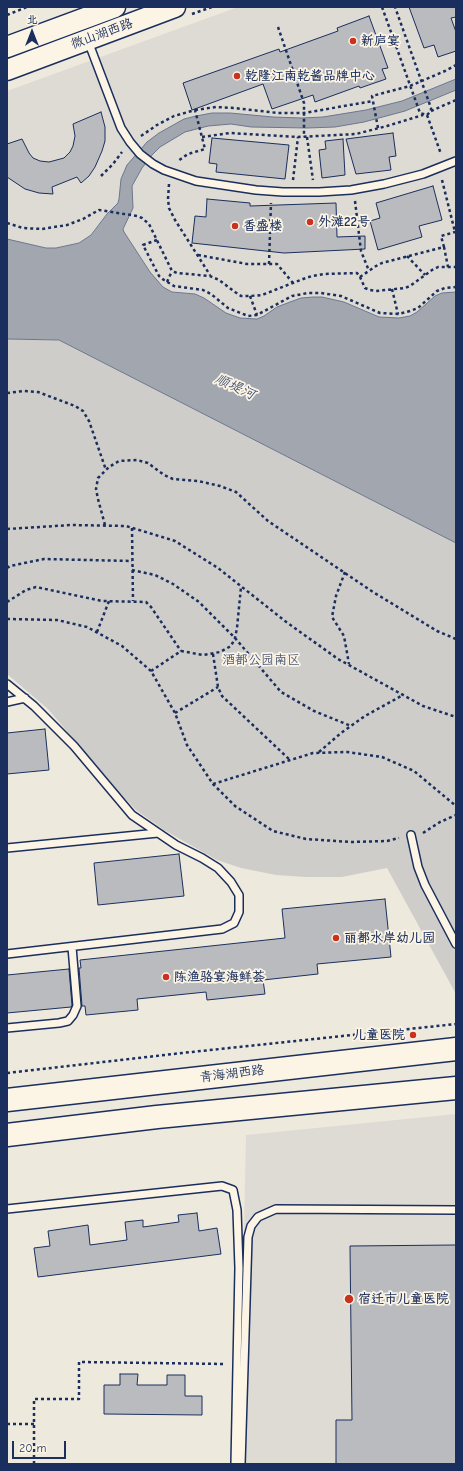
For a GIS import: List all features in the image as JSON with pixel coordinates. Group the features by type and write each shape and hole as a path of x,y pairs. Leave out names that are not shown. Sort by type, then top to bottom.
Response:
{"main road":[{"name":"青海湖西路","path":"7,1100 456,1048"},
{"path":"7,1135 157,1117 456,1088"}],"street":[{"name":"微山湖西路","path":"7,70 84,30 115,7"},
{"name":"微山湖西路","path":"7,47 84,30 175,7"}],"lane":[{"path":"84,30 121,128 131,144 140,154 152,164 171,173 196,181 272,192 315,192 354,190 384,184 423,174 456,161"},
{"path":"7,684 34,706 74,746 132,815 176,845 218,868 231,882 240,895 240,912 234,924 222,928 7,954"},
{"path":"7,702 25,698"},
{"path":"7,848 158,832"},
{"path":"411,835 418,867 425,885 456,944"},
{"path":"7,1028 63,1022 68,1021 73,1015 77,1006 72,947"},
{"path":"7,1209 222,1186 233,1190 236,1210 239,1268 235,1464"},
{"path":"241,1464 248,1237 251,1226 258,1217 276,1209 456,1210"}],"path":[{"path":"7,14 27,7"},
{"path":"382,7 420,113 425,115 442,166 456,232 441,236 448,267"},
{"path":"394,7 431,111"},
{"path":"278,27 304,103 304,129 315,192"},
{"path":"378,128 372,96 410,86 456,66"},
{"path":"202,137 230,133 298,137 356,134 425,115 456,100"},
{"path":"101,176 131,144 156,125 174,116 195,110 234,108 278,113 304,114 374,103"},
{"path":"195,110 205,149 188,154 173,166 168,199 169,208 175,220 210,276"},
{"path":"291,192 298,137"},
{"path":"354,190 361,252 369,271"},
{"path":"269,264 272,192"},
{"path":"7,223 23,228 55,228 84,219 99,210 137,216 149,224 172,271 177,273 210,276 219,280 242,296 262,295 312,276 324,274 357,273 360,276 365,288 370,290 392,289 410,286 438,267 456,267"},
{"path":"157,240 143,245 159,276 174,286 203,290 211,294 238,314 248,316 257,315 292,296 308,293 341,296 380,313 398,314 418,308 436,291 445,288 455,288"},
{"path":"360,276 382,263 444,247"},
{"path":"198,255 247,264 277,264 293,283"},
{"path":"407,256 425,275"},
{"path":"167,282 172,271"},
{"path":"392,289 398,314"},
{"path":"250,296 257,315"},
{"path":"7,393 24,391 38,392 75,406 83,411 89,421 106,470"},
{"path":"105,526 96,489 98,478 119,461 137,460 148,463 164,475 173,479 198,481 220,486 236,492 268,521 373,592 437,631 456,639"},
{"path":"7,529 71,525 126,526 175,541 218,568 285,622 338,659 423,706 456,717"},
{"path":"132,528 133,602"},
{"path":"7,568 10,566 44,559 132,561"},
{"path":"132,570 155,575 173,584 199,602 235,638 281,692 314,711 351,726"},
{"path":"345,572 336,596 332,617 344,636 349,665"},
{"path":"7,602 26,590 36,587 102,601 146,602 181,651"},
{"path":"151,671 181,651 204,655 220,652 231,646 235,638 241,587"},
{"path":"97,632 109,601"},
{"path":"7,619 57,620 87,627 122,646 151,671 175,713 187,745 213,784 235,806 272,831 306,839 351,842 387,841 423,832 456,815"},
{"path":"213,654 218,687 222,696 290,760"},
{"path":"175,713 218,687"},
{"path":"318,753 365,716 403,695"},
{"path":"213,784 313,753 347,752 382,757 414,771 456,806"},
{"path":"7,1073 456,1024"},
{"path":"34,1464 34,1399 80,1399 80,1362 237,1364"},
{"path":"7,1424 34,1424"}],"shaded area":[{"path":"238,7 456,7 456,292 442,293 435,296 417,312 410,316 399,318 379,317 344,302 322,297 313,297 301,298 277,307 257,319 240,318 226,313 204,298 195,294 172,292 163,287 150,272 124,232 124,226 128,218 107,214 91,234 79,243 56,248 46,248 7,239 7,91"},
{"name":"宿迁市儿童医院","path":"456,1114 456,1464 239,1464 246,1135"}],"green space":[{"name":"酒都公园南区","path":"7,339 59,340 456,543 456,994 387,868 342,877 306,877 276,875 241,868 217,860 164,830 136,810 116,789 48,709 7,674"}],"water":[{"name":"顺堤河","path":"456,79 456,90 405,111 364,122 335,127 307,128 251,127 231,124 208,126 185,132 160,147 142,168 132,186 133,208 123,229 150,272 163,287 172,292 195,294 204,298 226,313 240,318 257,319 277,307 301,298 322,297 344,302 379,317 399,318 410,316 417,312 435,296 442,293 456,292 456,543 59,340 7,339 7,239 46,248 56,248 79,243 91,235 107,214 118,203 121,179 127,165 147,142 159,133 184,119 212,113 302,118 323,117 366,110 402,101"}],"building":[{"path":"409,7 456,7 456,17 451,18 456,32 456,51 438,57 434,45 424,48"},
{"path":"369,16 388,68 382,69 386,79 360,88 359,86 315,102 313,95 272,109 263,84 192,110 183,83 279,49 280,52 338,31 337,28"},
{"path":"101,112 105,127 105,141 95,167 89,176 81,183 77,177 52,187 53,194 39,193 25,189 7,177 7,144 22,139 33,158 40,161 49,162 64,158 73,146 75,136 73,124"},
{"path":"393,133 396,156 389,157 391,170 356,174 346,139"},
{"path":"212,138 289,145 285,179 216,172 217,164 209,163"},
{"path":"343,139 345,175 322,178 319,150 326,149 325,141"},
{"path":"433,186 442,220 419,226 422,237 378,250 370,221 380,218 376,203"},
{"path":"207,199 250,203 250,206 336,203 337,237 365,236 365,249 284,253 192,243 195,216 206,217"},
{"path":"45,729 49,770 7,774 7,733"},
{"path":"179,854 184,896 98,905 94,863"},
{"path":"385,899 391,957 317,964 318,974 263,980 265,994 207,1000 206,992 137,999 138,1010 86,1015 85,1006 82,1006 79,968 81,968 80,960 285,938 282,909"},
{"path":"69,969 71,1007 7,1013 7,975"},
{"path":"197,1213 199,1231 217,1228 221,1254 38,1277 34,1248 50,1246 48,1231 88,1225 90,1245 127,1240 125,1222 143,1220 143,1227 179,1222 178,1215"},
{"path":"456,1245 456,1464 336,1464 336,1420 352,1420 350,1246"},
{"path":"120,1374 138,1374 137,1385 167,1385 167,1375 185,1375 185,1396 202,1396 202,1415 104,1414 104,1385 120,1385"}],"place":[{"name":"新庐宴","path":"353,41"},
{"name":"乾隆江南乾酱品牌中心","path":"237,76"},
{"name":"外滩22号","path":"310,222"},
{"name":"香盛楼","path":"235,226"},
{"name":"丽都水岸幼儿园","path":"336,938"},
{"name":"陈渔骆宴海鲜荟","path":"166,977"},
{"name":"儿童医院","path":"413,1035"},
{"name":"宿迁市儿童医院","path":"349,1299"}]}
